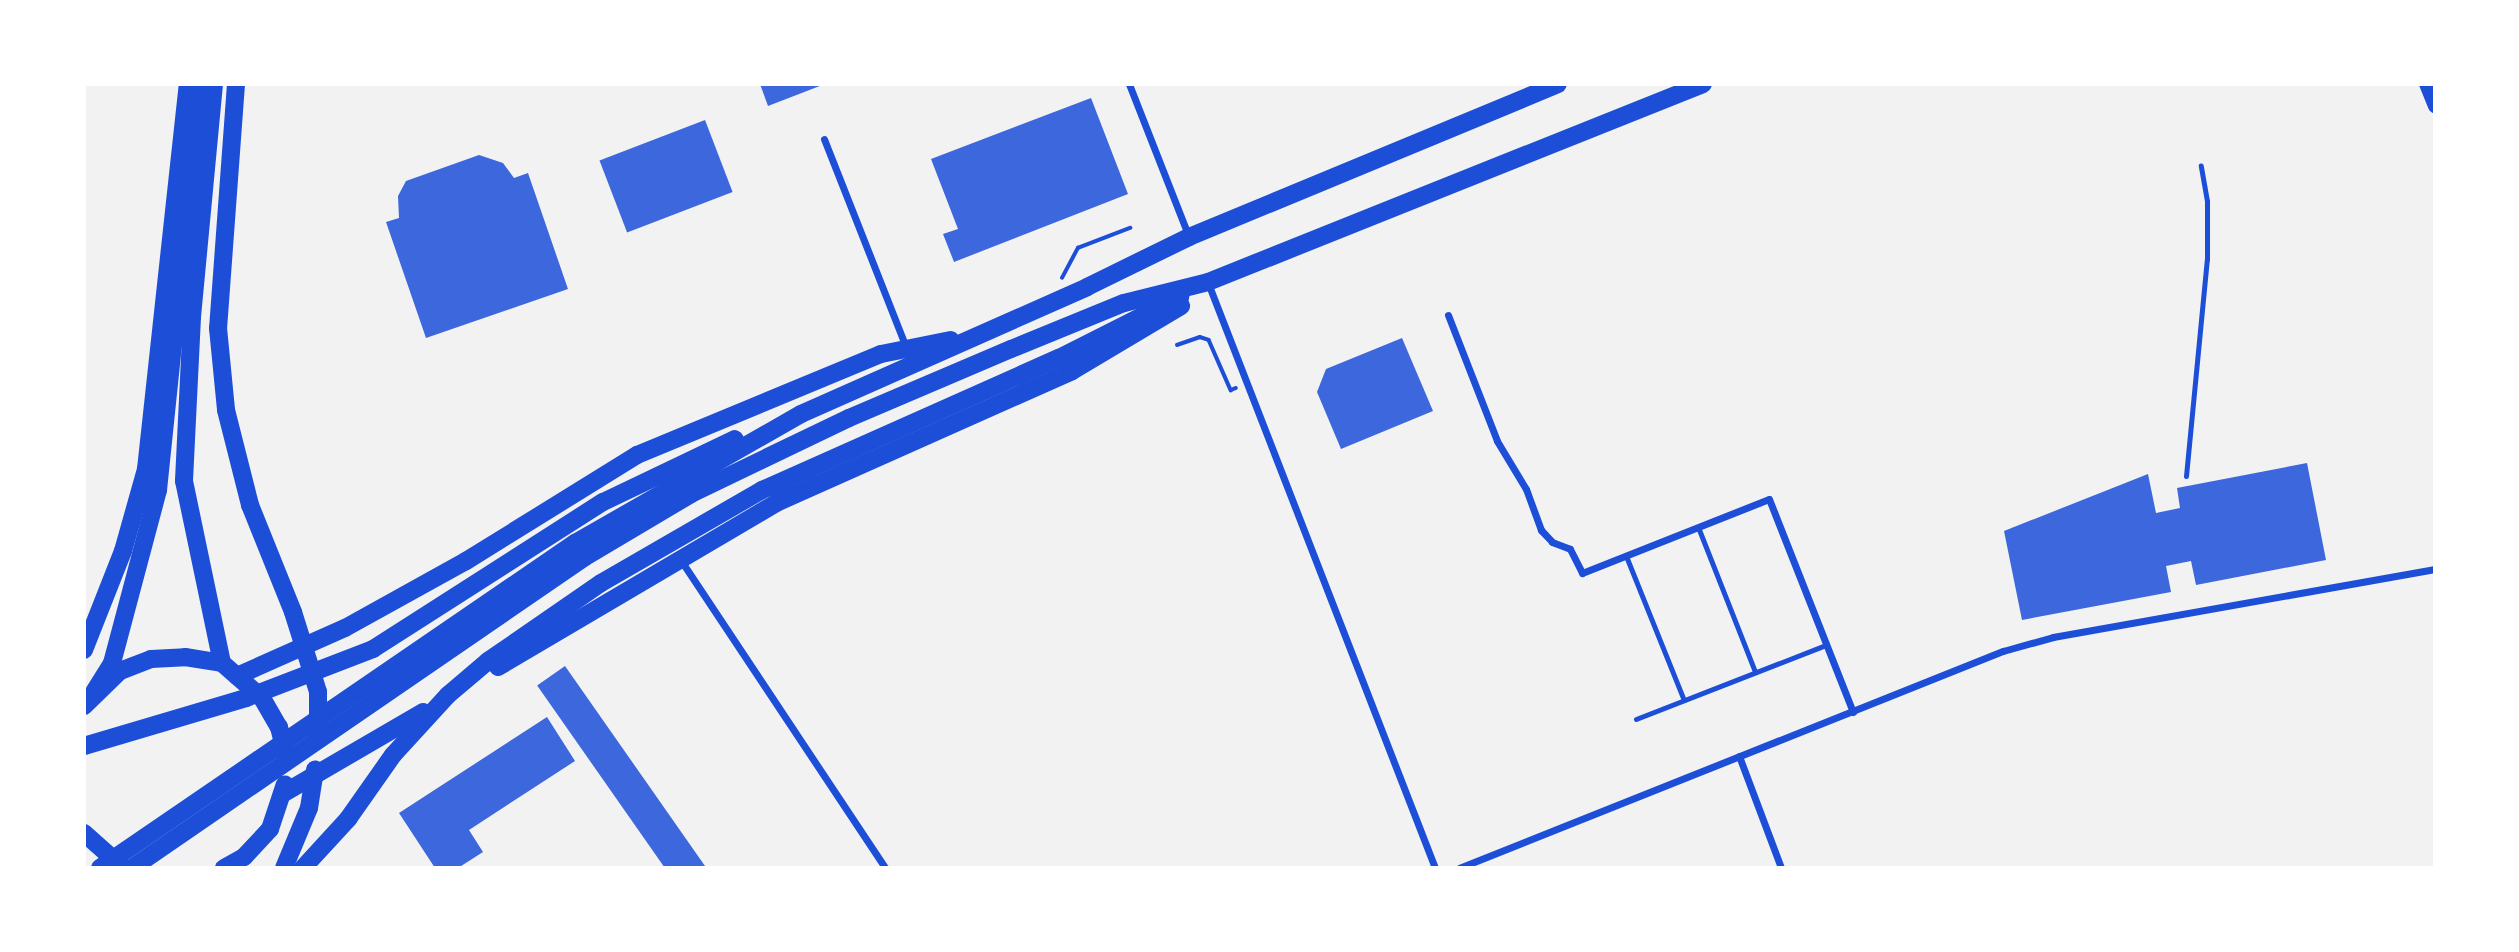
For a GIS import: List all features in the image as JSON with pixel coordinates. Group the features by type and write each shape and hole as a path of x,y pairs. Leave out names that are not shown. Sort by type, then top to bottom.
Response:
{"main road":[{"path":"84,650 123,551 146,469 188,84"},
{"path":"89,699 111,663 158,490 200,84"},
{"path":"214,84 192,317 184,481 222,663"},
{"path":"236,84 218,328 226,411 250,505 293,612 318,692 318,750 309,808 284,868"},
{"path":"100,868 575,543 801,414 1189,237 1558,84"},
{"path":"303,868 348,819 393,755 448,695 488,660 601,583 762,489 1059,358 1208,282 1703,84"},
{"path":"2426,84 2435,106"},
{"path":"84,746 246,698 373,649 603,502 685,479 849,418 1124,303 1208,282"},
{"path":"284,793 776,503 864,461 1072,371 1153,326 1208,282"},
{"path":"237,676 345,628 454,568 637,455 907,347 975,336"},
{"path":"132,868 585,557 685,479"},
{"path":"89,699 120,671 151,659 185,657 222,663 262,698 279,727 286,760 284,793 270,829 244,858 224,868"},
{"path":"84,832 105,855 126,868"}],"street":[{"path":"1129,84 1189,237"},
{"path":"824,139 907,347"},
{"path":"1208,282 1435,868"},
{"path":"1448,315 1497,442 1526,489 1541,530 1552,542 1570,549 1582,573 1769,499 1853,712"},
{"path":"679,558 885,868"},
{"path":"1459,868 2003,651 2053,637 2435,569"},
{"path":"1739,755 1781,868"}],"lane":[{"path":"2186,477 2207,259 2207,201 2201,166"},
{"path":"1698,527 1755,673"},
{"path":"1626,556 1684,700"},
{"path":"1636,719 1826,645"}],"path":[{"path":"1079,248 1130,228"},
{"path":"1177,345 1200,337 1209,340 1231,390"}],"building":[{"path":"760,84 825,84 768,106"},
{"path":"1091,98 1128,194 954,262 943,234 958,229 931,159"},
{"path":"705,120 733,192 627,232 600,160"},
{"path":"479,155 503,163 514,178 528,173 568,289 426,338 386,222 399,218 398,196 406,181"},
{"path":"1402,338 1433,411 1341,449 1317,392 1326,369"},
{"path":"2307,463 2326,560 2196,585 2191,561 2166,566 2171,592 2022,620 2004,531 2148,474 2156,513 2180,508 2177,488"},
{"path":"565,666 706,867 665,868 537,686"},
{"path":"547,717 575,761 469,830 483,852 458,868 435,868 399,813"}]}
